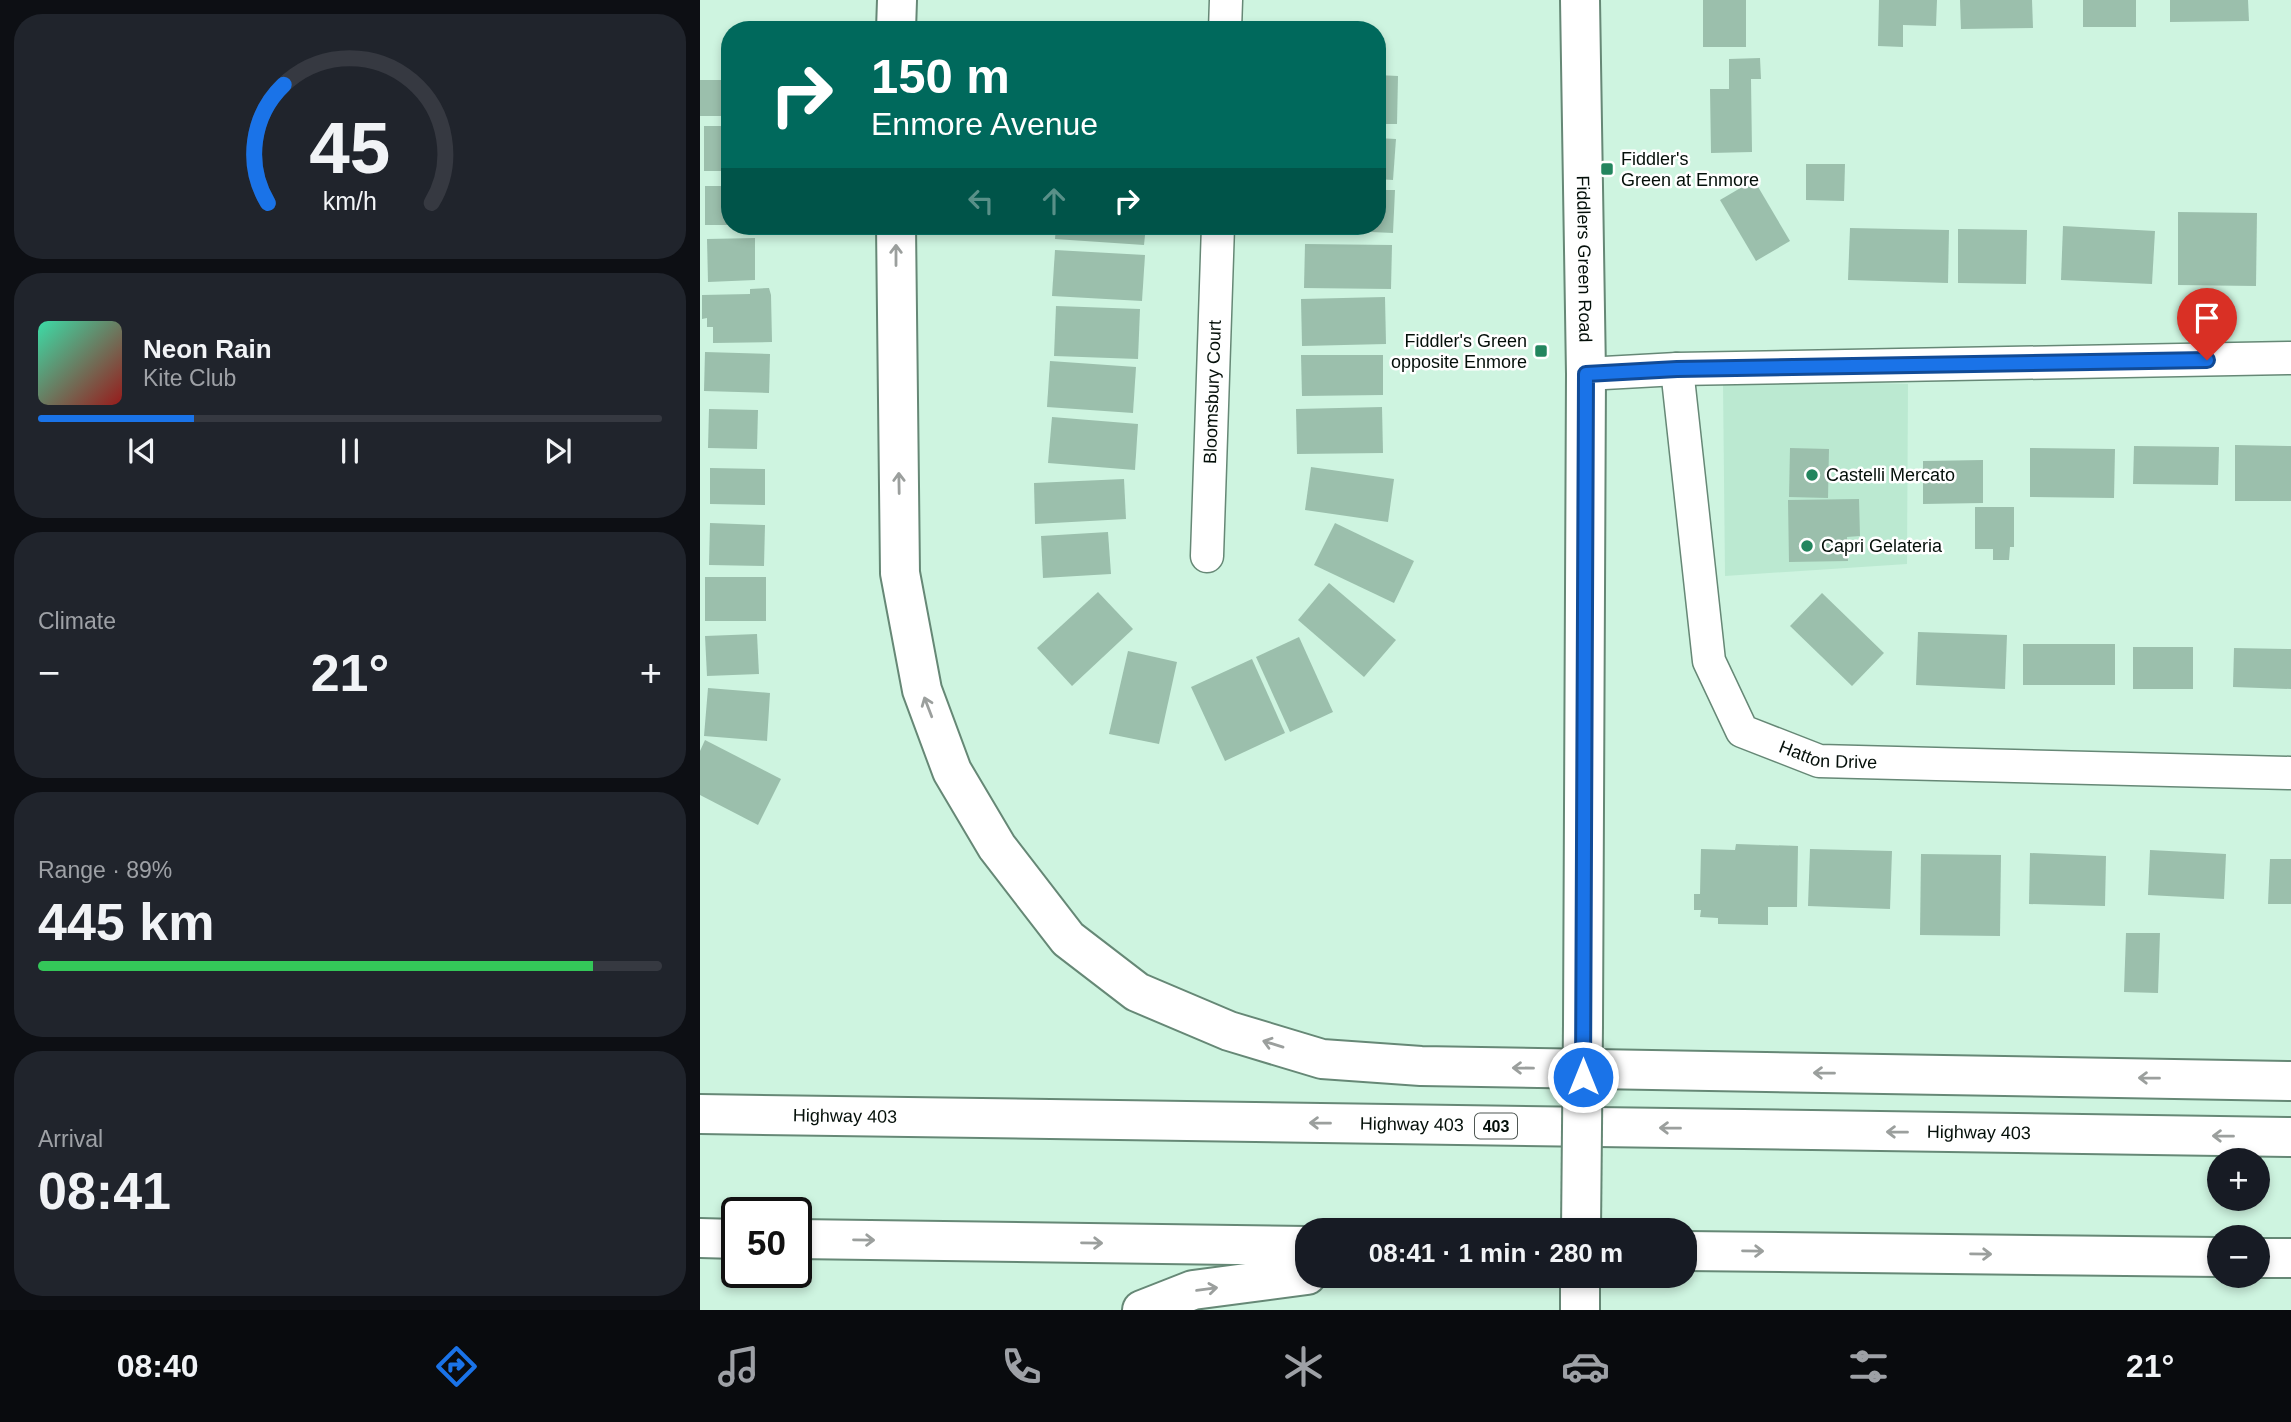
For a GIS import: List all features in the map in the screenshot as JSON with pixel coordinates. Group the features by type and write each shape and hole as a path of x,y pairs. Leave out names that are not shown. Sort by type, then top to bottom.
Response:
{"main road":[{"path":"897,0 897,21"},
{"name":"Fiddlers Green Road","path":"1580,0 1586,374 1581,1218"},
{"path":"896,235 900,573 922,690 953,771 997,847 1068,939 1137,992 1229,1031 1322,1059 1434,1066 2291,1081"},
{"name":"Highway 403","path":"700,1114 2291,1137"},
{"path":"700,1238 721,1239"},
{"path":"812,1240 1295,1246"},
{"path":"1697,1251 2207,1258"},
{"path":"2270,1258 2291,1258"},
{"path":"1142,1310 1193,1290 1295,1277"},
{"path":"1580,1288 1580,1310"}],"street":[{"path":"1226,21 1227,0"},
{"name":"Bloomsbury Court","path":"1206,556 1218,235"},
{"path":"1586,374 1677,369 2291,358"},
{"name":"Hatton Drive","path":"1677,369 1709,661 1742,731 1819,761 2291,773"}],"shaded area":[{"path":"1723,383 1908,384 1907,564 1725,576"}],"building":[{"path":"1703,0 1746,0 1746,47 1703,47"},
{"path":"1879,0 1937,0 1936,26 1903,25 1903,47 1878,46"},
{"path":"1960,0 2032,0 2033,28 1961,29"},
{"path":"2083,0 2136,0 2136,27 2083,27"},
{"path":"2170,0 2248,0 2249,21 2170,22"},
{"path":"1760,58 1761,79 1751,79 1752,152 1711,153 1710,89 1729,89 1729,59"},
{"path":"1386,75 1398,76 1397,124 1386,124"},
{"path":"700,80 721,80 721,116 700,116"},
{"path":"704,126 721,126 721,171 704,171"},
{"path":"1386,138 1396,139 1393,180 1386,180"},
{"path":"1806,164 1845,164 1844,201 1806,200"},
{"path":"1754,180 1790,241 1756,261 1720,200"},
{"path":"705,186 721,186 721,225 705,225"},
{"path":"1386,190 1395,190 1393,233 1386,233"},
{"path":"2178,212 2257,213 2256,286 2178,285"},
{"path":"2063,226 2155,231 2152,284 2061,280"},
{"path":"1850,228 1949,230 1948,283 1848,280"},
{"path":"1958,229 2027,230 2026,284 1958,283"},
{"path":"1055,235 1145,235 1144,245 1055,239"},
{"path":"755,238 755,280 708,282 707,239"},
{"path":"1305,244 1392,245 1391,289 1304,288"},
{"path":"1055,250 1145,255 1142,301 1052,296"},
{"path":"769,288 772,342 713,343 713,327 707,327 707,318 702,319 702,295 750,294 750,289"},
{"path":"1385,297 1386,344 1302,346 1301,299"},
{"path":"1056,306 1140,309 1138,359 1054,356"},
{"path":"705,352 770,354 769,393 704,391"},
{"path":"1301,355 1383,355 1383,395 1302,396"},
{"path":"1050,361 1136,367 1133,413 1047,407"},
{"path":"1382,407 1383,453 1297,454 1296,409"},
{"path":"709,409 758,410 757,449 708,448"},
{"path":"1052,417 1138,424 1135,470 1048,463"},
{"path":"2235,445 2291,446 2291,501 2235,501"},
{"path":"2134,446 2219,447 2218,485 2133,484"},
{"path":"1790,448 1829,449 1828,498 1789,497"},
{"path":"2030,448 2115,449 2114,498 2030,497"},
{"path":"1983,460 1983,503 1923,504 1923,461"},
{"path":"1311,467 1394,479 1388,522 1305,510"},
{"path":"710,468 765,469 765,505 710,504"},
{"path":"1124,479 1126,519 1035,524 1034,483"},
{"path":"1859,499 1860,536 1847,537 1848,561 1789,562 1788,500"},
{"path":"1975,507 2014,507 2014,547 2010,547 2009,560 1993,560 1993,549 1975,549"},
{"path":"710,523 765,525 764,566 709,565"},
{"path":"1335,523 1414,561 1394,603 1314,565"},
{"path":"1108,532 1111,574 1043,578 1041,536"},
{"path":"705,577 766,577 766,621 705,621"},
{"path":"1329,583 1396,640 1364,677 1298,620"},
{"path":"1098,592 1133,629 1072,686 1037,648"},
{"path":"1822,593 1884,653 1852,686 1790,626"},
{"path":"1918,632 2007,635 2005,689 1916,685"},
{"path":"757,634 759,674 707,676 705,636"},
{"path":"1299,637 1333,712 1290,732 1256,657"},
{"path":"2023,644 2115,644 2115,685 2023,685"},
{"path":"2133,647 2193,647 2193,689 2133,689"},
{"path":"2234,648 2291,649 2291,689 2233,687"},
{"path":"1128,651 1177,662 1159,744 1109,734"},
{"path":"1252,659 1285,733 1225,761 1191,687"},
{"path":"708,688 770,693 767,741 704,736"},
{"path":"705,740 781,779 758,825 700,795 700,751"},
{"path":"1736,844 1798,846 1797,907 1768,907 1768,925 1718,924 1718,918 1700,917 1701,910 1694,910 1694,894 1700,894 1701,849 1735,850"},
{"path":"1810,849 1892,851 1890,909 1808,906"},
{"path":"2150,850 2226,854 2224,899 2148,895"},
{"path":"2030,853 2106,856 2105,906 2029,904"},
{"path":"1921,854 2001,855 2000,936 1920,935"},
{"path":"2270,859 2291,859 2291,904 2268,904"},
{"path":"2126,933 2160,933 2158,993 2124,992"}],"place":[{"name":"Fiddler's Green at Enmore","path":"1607,169"},
{"name":"Fiddler's Green opposite Enmore","path":"1541,351"},
{"name":"Castelli Mercato","path":"1812,475"},
{"name":"Capri Gelateria","path":"1807,546"}],"route":[{"path":"1583,1077 1586,374 1677,369 2207,360"}]}
